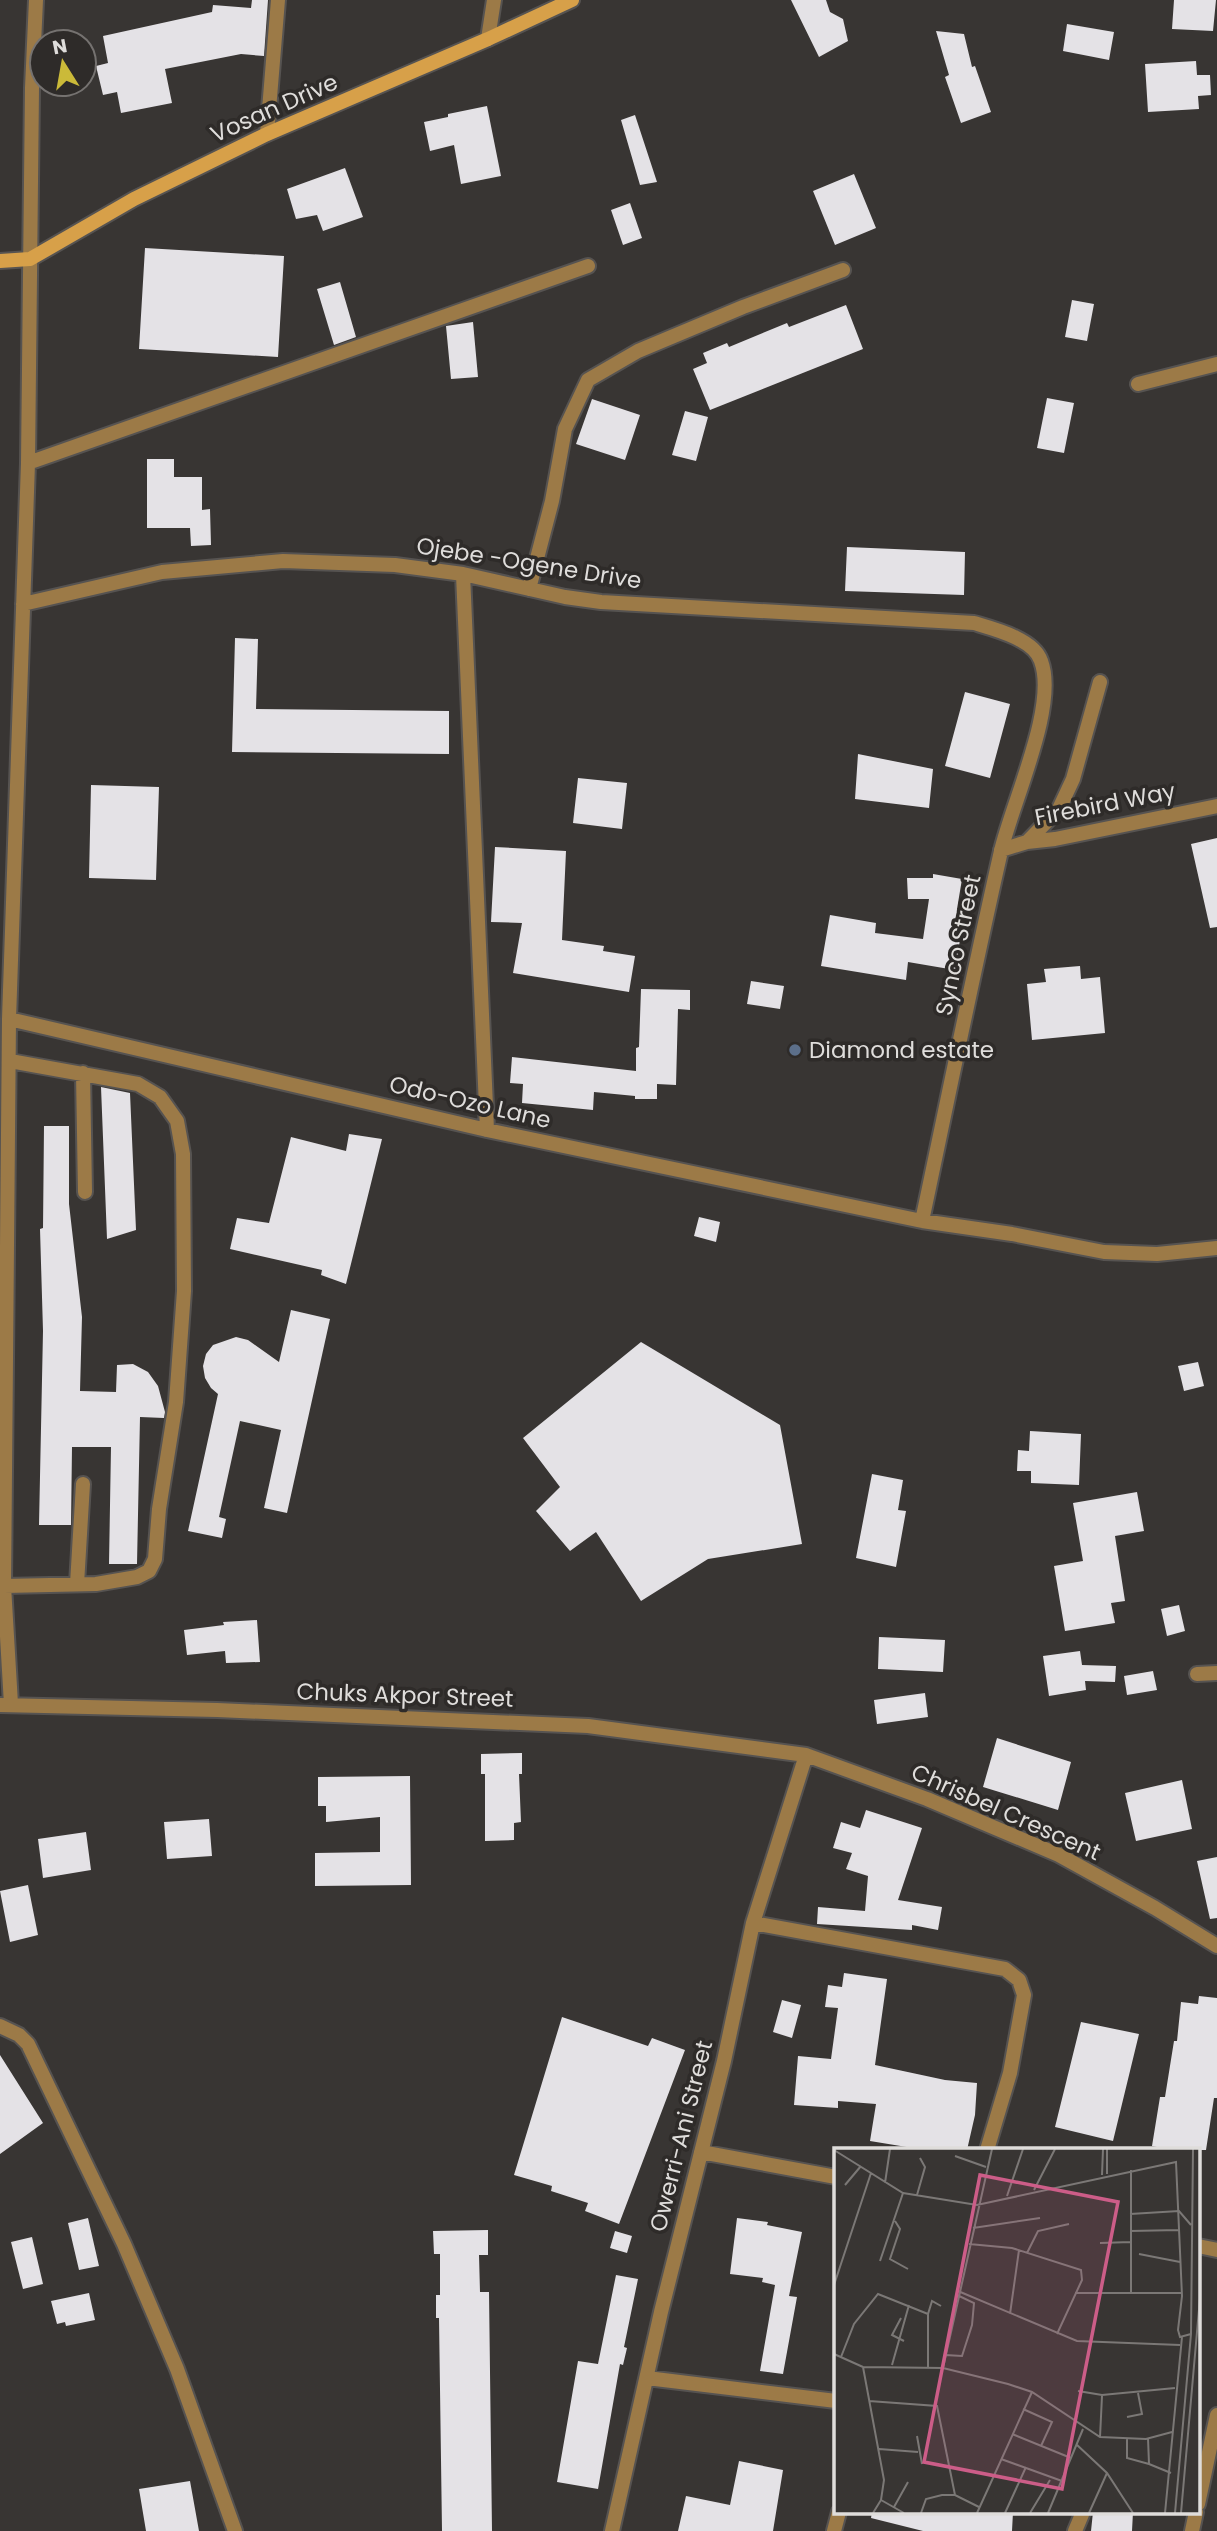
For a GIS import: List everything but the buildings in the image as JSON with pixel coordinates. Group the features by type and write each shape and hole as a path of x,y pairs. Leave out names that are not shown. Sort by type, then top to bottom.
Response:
{"street":[{"path":"6,1705 4,1586 9,1019 28,463 32,88 36,0"},
{"path":"267,134 278,0"},
{"path":"488,39 494,0"},
{"name":"Vosan Drive","path":"0,261 30,259 134,199 267,134 572,0"},
{"path":"28,463 588,266"},
{"path":"529,589 552,501 565,429 588,380 638,351 743,307 843,270"},
{"path":"1138,384 1217,364"},
{"name":"Ojebe -Ogene Drive","path":"23,604 162,572 251,562 395,565 463,574 565,597 632,605 974,623 1023,641 1041,658 1045,680"},
{"path":"463,574 486,1130"},
{"name":"Synco Street","path":"922,1221 1002,850 1040,723 1045,680"},
{"path":"1027,842 1059,809 1064,799 1073,779 1100,682"},
{"name":"Firebird Way","path":"1002,850 1027,842 1055,839 1217,806"},
{"name":"Odo-Ozo Lane","path":"9,1019 486,1130 922,1221 1012,1234 1104,1252 1157,1254 1217,1248"},
{"path":"4,1586 96,1584 136,1577 149,1571 155,1559 166,1457 176,1402 184,1291 183,1154 177,1121 160,1097 138,1083 10,1061"},
{"path":"83,1073 85,1192"},
{"path":"77,1584 83,1484"},
{"path":"1196,1674 1217,1673"},
{"name":"Chuks Akpor Street","path":"6,1705 217,1710 588,1726 806,1755"},
{"name":"Owerri-Ani Street","path":"612,2531 724,2060 753,1923 806,1755"},
{"name":"Chrisbel Crescent","path":"806,1755 927,1799 1059,1855 1217,1946"},
{"path":"753,1923 1005,1969 1020,1980 1024,1996 1010,2073 988,2148"},
{"path":"3,2028 19,2035 28,2044 124,2244 177,2369 235,2531"},
{"path":"701,2152 834,2177"},
{"path":"647,2378 834,2401"},
{"path":"1200,2486 1202,2468 1217,2415"},
{"path":"834,2531 838,2514"},
{"path":"1075,2531 1082,2514"}],"place":[{"name":"Diamond estate","path":"795,1050"}]}
